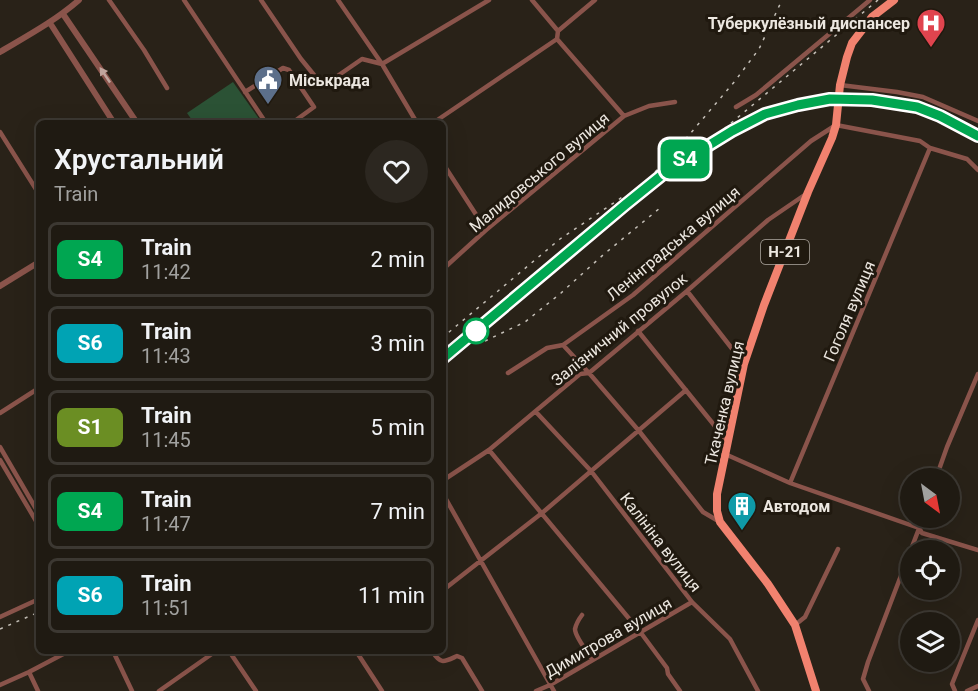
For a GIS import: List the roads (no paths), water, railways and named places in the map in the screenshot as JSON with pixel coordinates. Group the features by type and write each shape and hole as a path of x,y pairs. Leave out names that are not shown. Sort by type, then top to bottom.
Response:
{"main road":[{"name":"Ткаченка вулиця","path":"720,522 717,511 717,494 744,364 808,192 832,138 836,125 843,70 852,43 872,17 894,0"},
{"path":"720,522 768,584 795,625 816,691"}],"street":[{"path":"0,52 50,23 79,0"},
{"path":"109,0 167,88"},
{"path":"184,0 264,120"},
{"path":"261,0 323,86 362,59 382,64 489,0"},
{"path":"338,0 382,64 415,120"},
{"path":"532,0 558,31"},
{"path":"595,0 558,31 557,39 624,116"},
{"path":"736,107 756,94 870,0"},
{"path":"63,14 135,120"},
{"path":"50,23 112,120"},
{"path":"437,120 557,39"},
{"path":"245,92 283,68 289,70 314,107 296,120"},
{"path":"840,85 923,97 978,121"},
{"name":"Малидовського вулиця","path":"446,266 486,230 624,116 649,106 675,102"},
{"path":"836,125 920,141 930,148 967,159 978,170"},
{"name":"Ленінградська вулиця","path":"507,374 547,348 563,345 633,295 811,141 836,125"},
{"path":"0,132 36,189"},
{"name":"Гоголя вулиця","path":"790,483 930,148"},
{"path":"446,168 486,230"},
{"name":"Залізничний провулок","path":"446,478 489,450 580,375 589,373 768,220 808,192"},
{"path":"0,286 36,264"},
{"path":"687,291 744,364"},
{"path":"638,331 728,441"},
{"path":"563,345 639,431 703,512 720,522"},
{"path":"940,468 978,374"},
{"path":"0,413 36,390"},
{"path":"446,588 542,513 686,390"},
{"name":"Калініна вулиця","path":"536,412 591,471 692,602 730,639 758,691"},
{"path":"0,447 36,509"},
{"path":"489,450 640,633 667,668 668,674 680,691"},
{"path":"725,454 790,483 900,521"},
{"path":"0,460 36,521"},
{"path":"446,499 554,691"},
{"path":"919,528 922,533 978,550"},
{"path":"868,691 863,679 868,662 919,528"},
{"path":"795,625 805,617 838,549"},
{"path":"0,608 2,617 36,600"},
{"name":"Димитрова вулиця","path":"536,691 692,602"},
{"path":"582,615 575,631 593,660"},
{"path":"955,691 952,684 978,620"},
{"path":"0,685 63,654"},
{"path":"114,654 132,691"},
{"path":"159,691 212,654"},
{"path":"231,654 256,691"},
{"path":"358,654 382,691"},
{"path":"434,654 441,662 458,656 462,658 482,691"},
{"path":"29,672 38,691"},
{"path":"968,691 978,686"}],"railway":[{"path":"655,172 735,81 759,49 782,0"},
{"path":"724,129 878,0"},
{"path":"446,356 672,168 716,139 764,115 782,108 820,100 879,100 924,110 978,136"},
{"path":"446,335 560,239 624,196"},
{"path":"485,341 525,322 660,208"},
{"path":"0,629 36,613"}],"train":[{"name":"S4","path":"446,356 667,171 706,146 765,114 830,99 887,101 917,107 978,136"}],"place":[{"name":"Туберкулёзный диспансер","path":"931,48"},
{"name":"Міськрада","path":"268,106"},
{"name":"Автодом","path":"742,532"}]}
